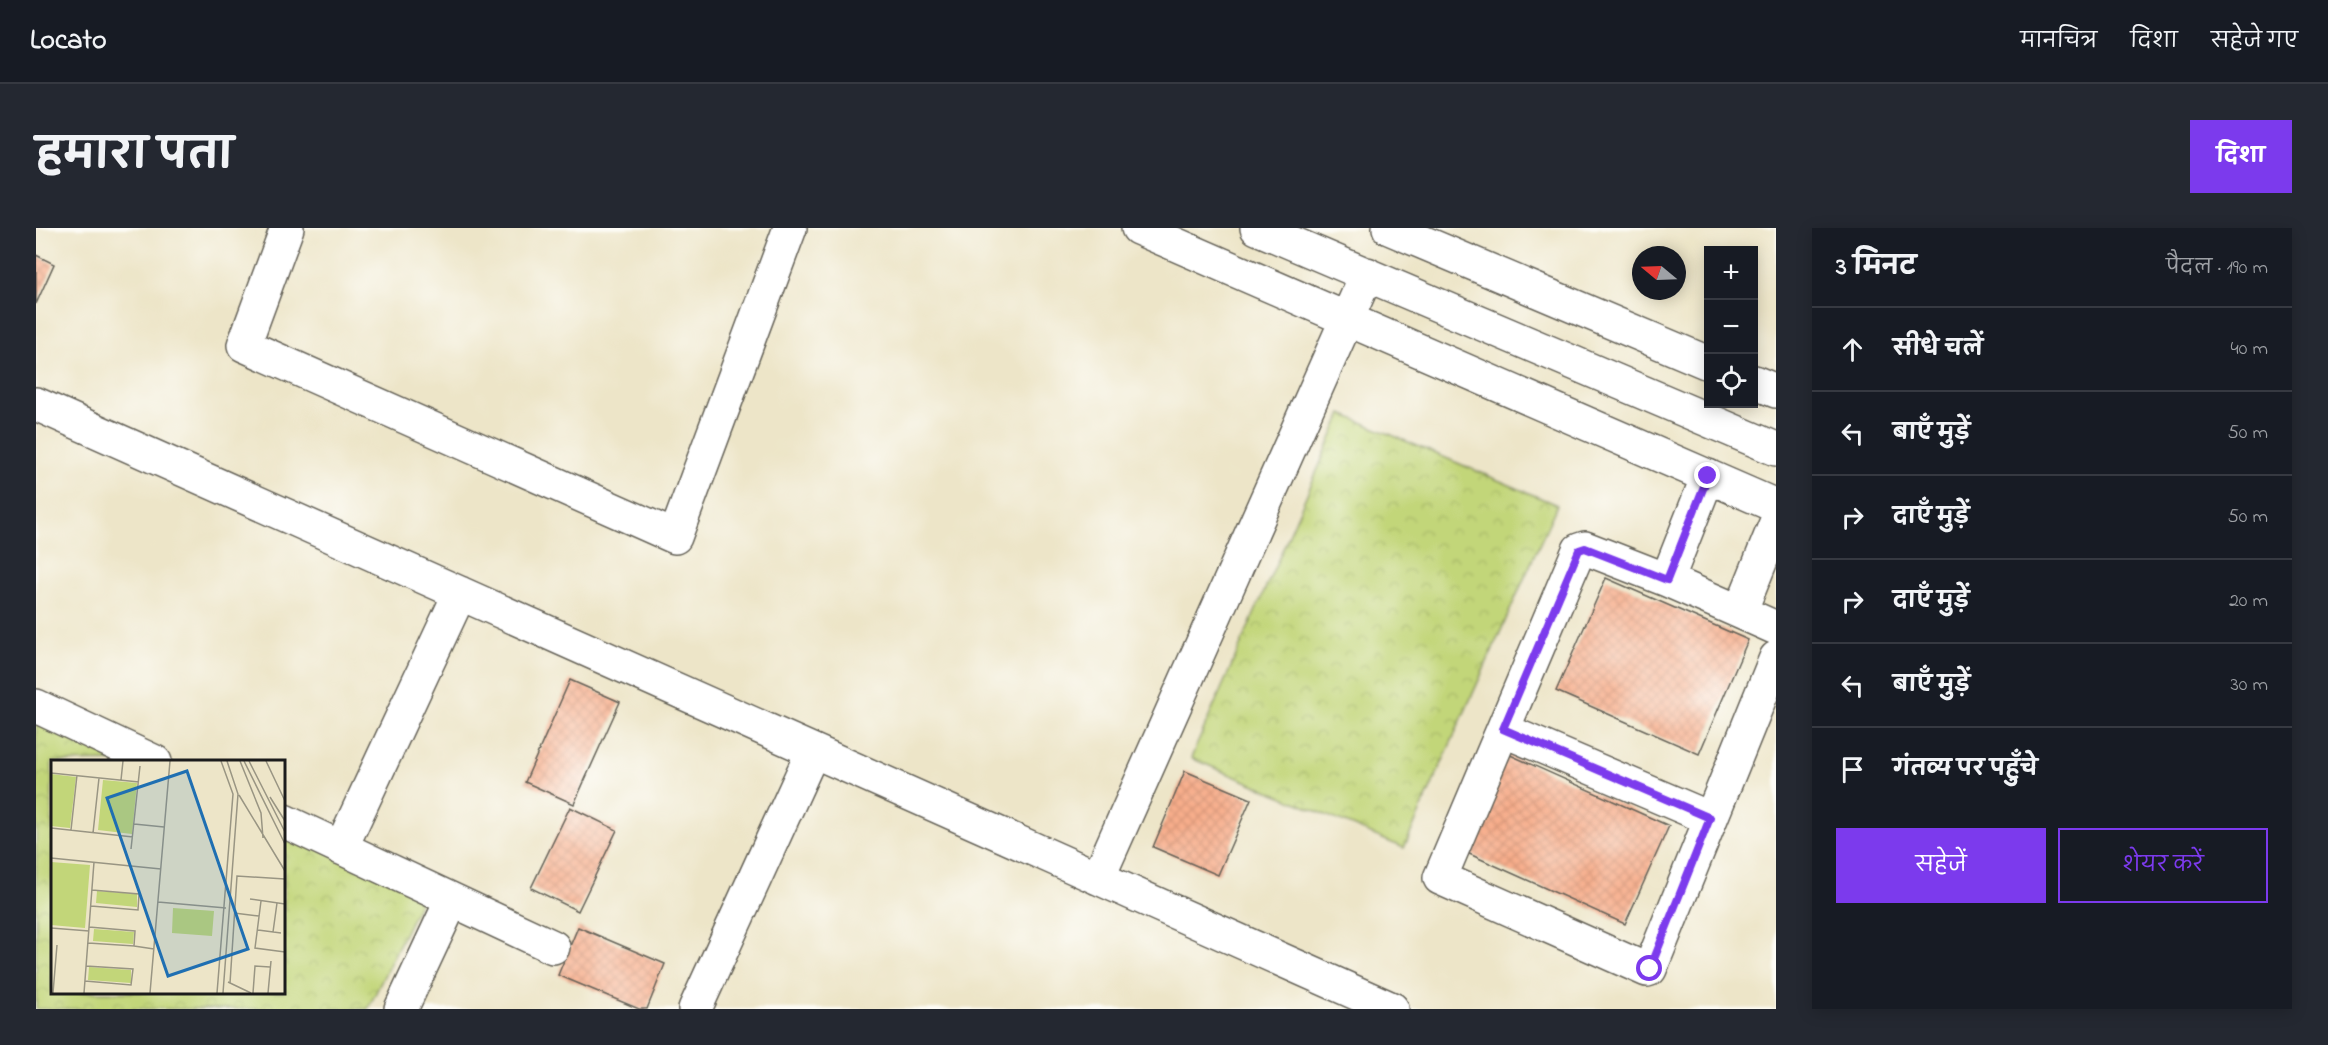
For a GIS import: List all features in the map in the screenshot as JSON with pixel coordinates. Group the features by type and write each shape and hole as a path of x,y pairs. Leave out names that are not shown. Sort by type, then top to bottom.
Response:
{"street":[{"path":"287,228 244,345 675,537 790,228"},
{"path":"1138,228 1776,506"},
{"path":"1257,228 1776,449"},
{"path":"1389,228 1426,235 1704,361"},
{"path":"1098,878 1367,274"},
{"path":"1758,384 1776,391"},
{"path":"36,404 1392,1009"},
{"path":"1667,580 1708,476"},
{"path":"1740,612 1776,523"},
{"path":"1776,628 1667,580 1585,548 1579,550 1440,878 1647,970 1776,658"},
{"path":"341,848 460,593"},
{"path":"36,706 151,760"},
{"path":"1503,729 1710,818"},
{"path":"695,1009 813,751"},
{"path":"285,821 553,947"},
{"path":"401,1009 452,900"}],"green space":[{"path":"1342,414 1557,505 1404,848 1191,758"},
{"path":"36,718 129,760 51,760 51,994 285,994 285,831 423,895 368,1009 36,1009"}],"building":[{"path":"36,255 54,264 36,304"},
{"path":"1606,578 1748,640 1699,754 1556,691"},
{"path":"570,680 620,702 574,804 525,782"},
{"path":"1508,754 1669,826 1625,924 1465,852"},
{"path":"1185,771 1251,799 1218,875 1153,847"},
{"path":"570,807 617,830 578,911 531,888"},
{"path":"578,927 665,964 647,1009 639,1009 558,975"}],"route":[{"path":"1650,969 1710,818 1503,729 1579,550 1585,548 1667,580 1708,476"}]}
